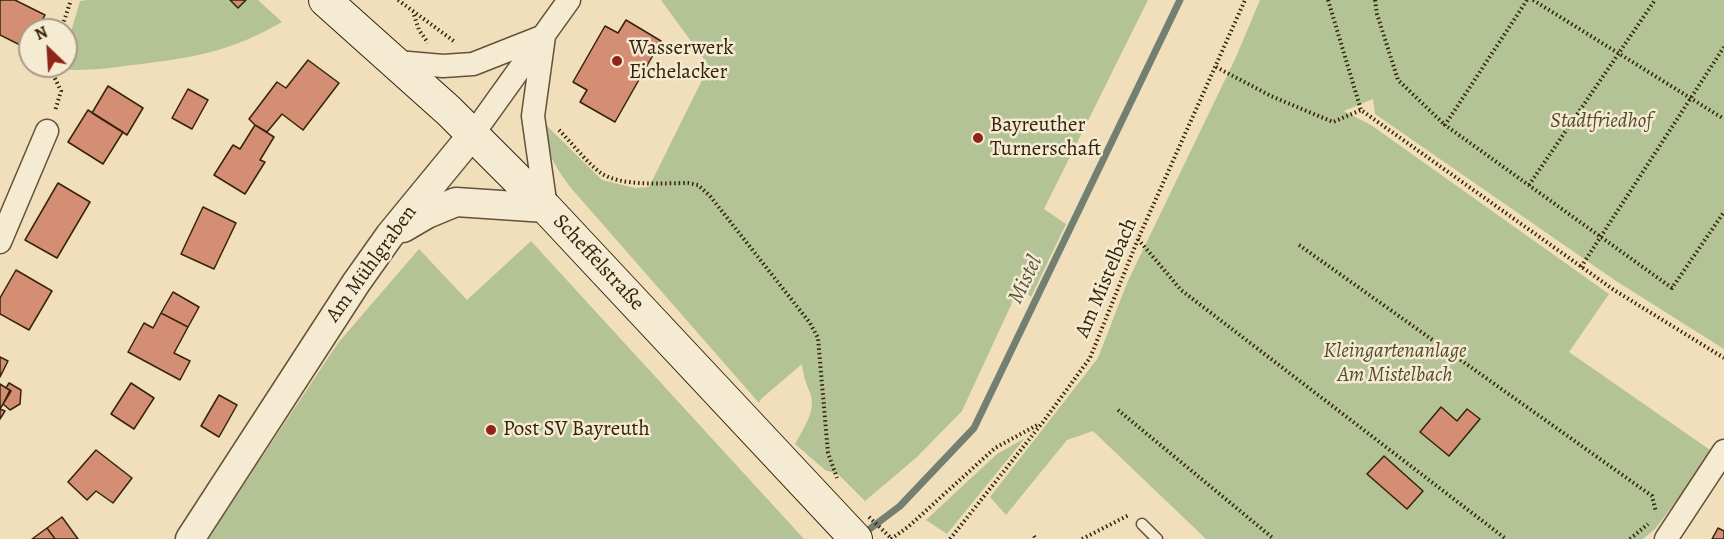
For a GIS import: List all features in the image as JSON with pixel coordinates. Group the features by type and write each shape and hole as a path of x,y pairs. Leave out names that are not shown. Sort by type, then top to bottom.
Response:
{"main road":[{"name":"Scheffelstraße","path":"325,0 397,62 473,134 856,527"}],"street":[{"name":"Am Mühlgraben","path":"190,539 320,337 390,235 473,134 569,0"},
{"path":"390,235 427,214 456,202 546,208 533,116 544,36 473,64 443,66 397,62"},
{"path":"0,242 47,131"},
{"path":"1666,539 1724,452"}],"lane":[{"path":"1142,524 1157,539"}],"path":[{"path":"65,18 71,0"},
{"path":"398,0 413,14 462,47"},
{"name":"Am Mistelbach","path":"950,539 1043,422 1090,358 1138,239 1245,0"},
{"path":"1328,0 1361,110 1614,290 1724,358"},
{"path":"1375,0 1377,14 1398,80 1445,125 1672,288 1724,212"},
{"path":"1445,125 1527,0"},
{"path":"1533,0 1724,119"},
{"path":"1529,185 1655,0"},
{"path":"1581,267 1724,47"},
{"path":"1216,67 1271,96 1333,122 1361,110"},
{"path":"47,131 60,99 61,91 55,78"},
{"path":"534,108 600,172 610,177 623,181 688,183 698,185 710,196 810,323 818,338 828,453 838,480"},
{"path":"1138,239 1181,290 1506,539"},
{"path":"1299,245 1652,496 1657,515"},
{"path":"1118,410 1274,539"},
{"path":"856,527 891,539 908,527 995,448 1043,422"},
{"path":"1082,539 1132,513 1142,524"},
{"path":"1630,539 1651,521"}],"green space":[{"path":"258,0 282,22 245,40 210,52 154,62 78,70 78,18 75,18 80,1"},
{"path":"661,0 1148,0 1044,209 1066,224 1031,297 1016,284 1011,305 962,411 917,457 865,501 839,475 825,470 795,444 812,406 802,364 759,403 571,188 553,160 548,145 547,126 602,180 635,188 649,187 709,66"},
{"path":"1260,0 1724,0 1724,349 1616,281 1375,114 1373,99 1344,111 1371,125 1609,294 1569,352 1713,452 1655,529 1643,539 1206,539 1093,431 1067,440 1006,515 990,497 1098,358 1127,283 1236,57"},
{"name":"Post SV Bayreuth","path":"531,241 804,539 207,539 338,343 419,249 467,300"},
{"path":"1025,438 947,534 926,520 997,454"}],"building":[{"path":"0,0 15,0 45,15 43,18 18,18 18,44 0,35"},
{"path":"230,0 246,0 238,8"},
{"name":"Wasserwerk Eichelacker","path":"626,20 661,41 615,122 580,102 587,90 573,82 605,26 618,33"},
{"path":"308,60 339,83 303,130 282,114 267,132 255,125 249,119 277,82 286,88"},
{"path":"108,86 143,108 127,135 92,113"},
{"path":"188,89 208,100 192,129 172,118"},
{"path":"88,110 123,132 103,164 68,142"},
{"path":"255,125 274,137 260,160 265,162 245,194 214,175 233,145 240,149"},
{"path":"58,183 90,202 57,258 25,240"},
{"path":"203,207 236,223 214,269 181,254"},
{"path":"16,270 52,291 29,330 0,314 0,298"},
{"path":"173,292 199,307 188,327 161,313"},
{"path":"161,313 188,327 174,353 190,361 180,380 128,352 144,323 153,328"},
{"path":"0,357 8,361 0,377"},
{"path":"9,383 21,390 20,404 10,410 3,404 10,390 6,388"},
{"path":"131,383 154,398 134,429 111,414"},
{"path":"0,384 11,391 0,409"},
{"path":"219,395 237,405 219,437 201,426"},
{"path":"1441,407 1457,421 1467,409 1480,419 1449,456 1420,432"},
{"path":"0,409 5,411 0,419"},
{"path":"96,450 132,478 113,503 96,491 87,500 68,482"},
{"path":"1384,456 1423,491 1407,509 1367,474"},
{"path":"62,517 78,539 55,539 47,528"},
{"path":"47,528 55,539 32,539"},
{"path":"1718,528 1724,531 1724,539 1712,539"}],"waterway":[{"name":"Mistel","path":"863,534 900,506 974,428 1180,0"}],"place":[{"name":"Wasserwerk Eichelacker","path":"617,61"},
{"name":"Bayreuther Turnerschaft","path":"978,138"},
{"name":"Post SV Bayreuth","path":"491,430"}],"park label":[{"name":"Stadtfriedhof","path":"1601,122"},
{"name":"Kleingartenanlage Am Mistelbach","path":"1395,364"}]}
